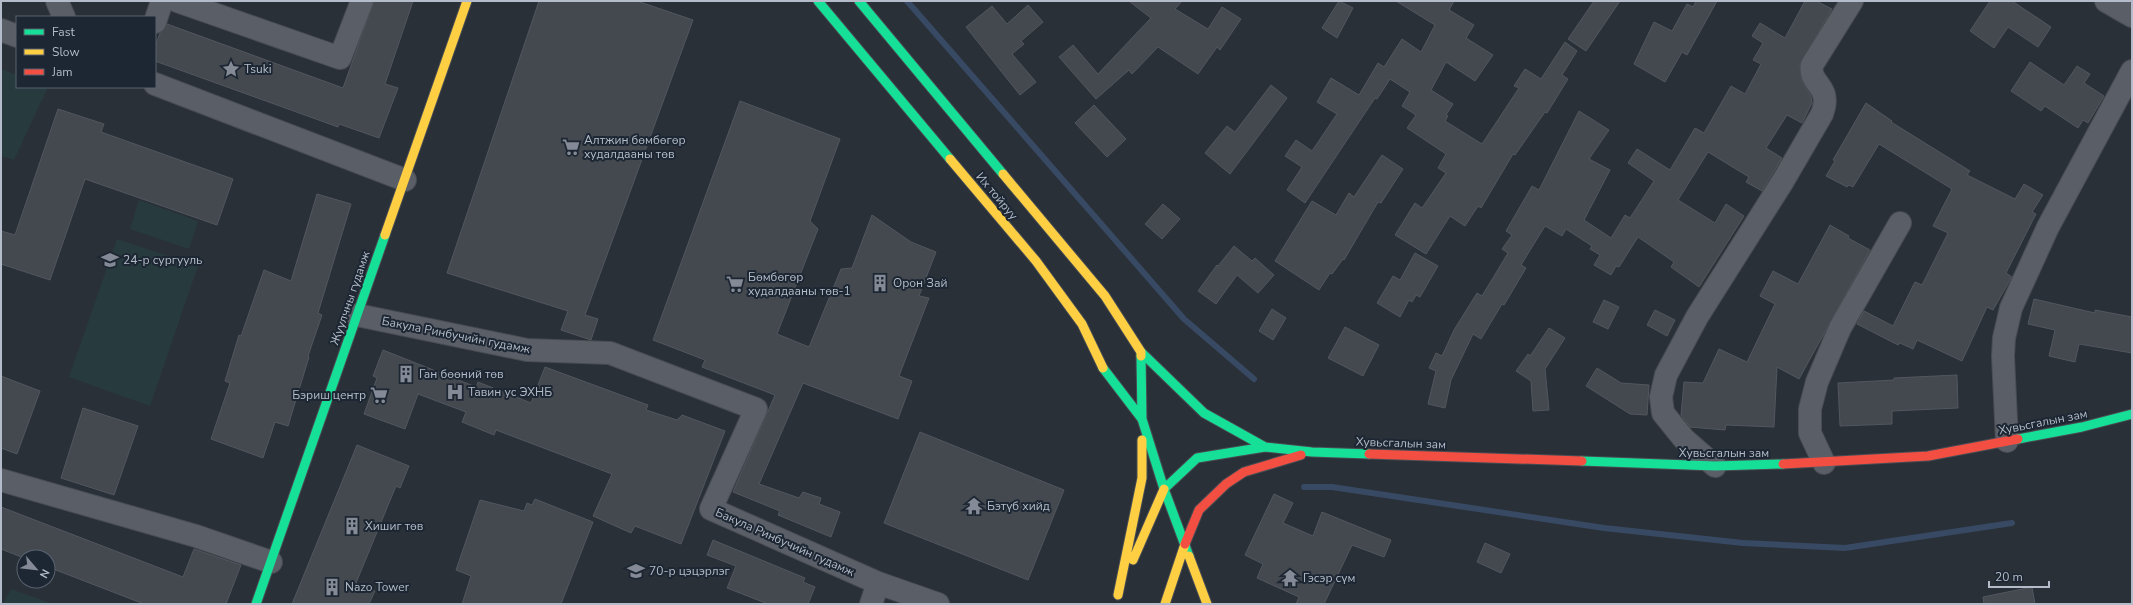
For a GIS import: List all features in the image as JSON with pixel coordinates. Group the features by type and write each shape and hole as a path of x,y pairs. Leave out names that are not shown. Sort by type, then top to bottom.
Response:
{"main road":[{"name":"Жуулчны гудамж","path":"256,604 467,1"},
{"name":"Их тойруу","path":"818,1 1036,261 1082,324 1103,368 1142,419"},
{"name":"Их тойруу","path":"859,1 1105,296 1141,352 1142,419 1164,489 1185,544"},
{"path":"1141,352 1204,413 1265,447"},
{"name":"Хувьсгалын зам","path":"1312,452 1715,466 1824,463 1928,456 2082,427 2132,414"},
{"path":"1118,595 1142,478 1142,419"},
{"path":"1114,604 1164,489 1197,458 1265,447 1312,452"},
{"path":"1165,604 1185,544 1199,510 1226,484 1244,472 1312,452"},
{"path":"1185,544 1207,604"}],"street":[{"path":"56,1 64,16"},
{"path":"156,19 162,1"},
{"path":"177,1 340,58 362,1"},
{"path":"1715,466 1684,439 1663,413 1661,397 1666,375 1697,317 1783,181 1822,114 1825,103 1825,94 1813,76 1812,65 1852,1"},
{"path":"2106,1 2132,16"},
{"path":"1,30 16,36"},
{"path":"2007,441 2002,356 2004,338 2011,308 2048,227 2132,71"},
{"path":"156,84 405,180"},
{"path":"1824,463 1810,433 1810,409 1817,382 1840,328 1900,223"},
{"name":"Бакула Ринбучийн гудамж","path":"357,315 526,350 610,353 756,409 711,510 878,582"},
{"path":"1,480 196,536 271,562"},
{"path":"871,604 878,582 938,604"}],"green space":[{"path":"1,69 16,75 16,88 48,88 14,160 1,156"},
{"path":"139,200 198,221 189,249 130,229"},
{"path":"117,239 198,266 150,406 69,377"},
{"path":"11,589 53,604 3,604"}],"building":[{"path":"374,1 413,1 385,84 398,88 379,138 339,124 338,127 156,61 156,44 160,33 167,24 343,88"},
{"name":"Алтжин бөмбөгөр худалдааны төв","path":"539,1 637,1 693,20 585,315 598,319 591,340 561,330 568,311 447,273"},
{"path":"1129,1 1182,1 1175,9 1208,29 1222,7 1241,19 1220,50 1217,47 1198,74 1158,47 1132,74 1129,70 1096,99 1059,57 1073,45 1098,74 1151,18"},
{"path":"1339,1 1353,8 1337,38 1322,28"},
{"path":"1396,1 1454,1 1449,10 1474,25 1466,38 1493,55 1475,81 1446,62 1431,90 1453,104 1446,115 1448,116 1445,121 1482,144 1519,88 1514,86 1525,69 1541,79 1565,42 1577,51 1562,75 1568,79 1547,113 1545,112 1515,155 1513,154 1481,208 1478,206 1465,226 1450,216 1426,254 1395,235 1415,203 1422,208 1446,173 1438,168 1446,154 1407,128 1416,115 1402,106 1410,92 1390,79 1377,99 1375,98 1305,203 1287,190 1302,167 1285,156 1296,140 1312,151 1337,114 1317,102 1331,78 1359,95 1378,63 1384,67 1402,39 1421,52 1435,25"},
{"path":"1594,1 1620,1 1586,51 1568,39"},
{"path":"1696,1 1717,1 1687,55 1682,52 1665,82 1634,64 1654,22 1672,31 1687,4 1693,7"},
{"path":"1805,1 1816,1 1832,9 1800,64 1802,81 1811,96 1812,103 1802,123 1787,115 1766,148 1782,158 1762,191 1746,182 1749,177 1708,152 1678,200 1715,223 1726,204 1744,216 1699,287 1671,267 1674,262 1638,237 1619,267 1616,266 1611,275 1594,265 1600,255 1590,249 1592,246 1566,229 1562,236 1545,226 1521,265 1526,268 1504,305 1502,304 1481,339 1473,334 1451,380 1445,408 1428,404 1436,371 1429,368 1436,353 1442,356 1454,330 1477,293 1482,296 1508,253 1502,249 1512,235 1506,231 1532,186 1539,190 1579,111 1609,130 1589,159 1610,170 1584,220 1611,238 1625,215 1630,218 1654,181 1628,163 1637,149 1670,170 1695,128 1704,133 1731,86 1745,94 1761,64 1753,60 1763,43 1752,36 1760,23 1785,38"},
{"path":"1990,1 2012,1 2051,27 2038,47 2008,27 1994,48 1970,31"},
{"path":"1028,5 1043,22 1021,41 1024,44 1012,54 1036,82 1020,95 966,27 992,6 1007,24"},
{"path":"2030,62 2064,85 2077,66 2090,74 2084,83 2104,96 2088,123 2083,120 2078,128 2045,106 2041,111 2011,91"},
{"path":"1271,85 1287,98 1230,174 1205,153 1227,126 1235,132"},
{"path":"740,101 840,139 810,221 818,229 777,334 809,347 841,269 852,268 872,215 911,242 936,252 919,296 929,298 899,376 912,381 898,419 803,383 759,484 799,498 803,492 821,498 819,504 840,512 831,537 778,515 780,511 733,492 775,395 702,367 705,360 653,340"},
{"path":"1866,103 1892,121 1891,122 1970,171 1967,175 2015,199 2024,184 2043,195 2032,212 2036,214 2006,273 2012,277 1993,310 1987,307 1962,361 1917,340 1913,349 1900,343 1898,345 1857,324 1864,311 1893,326 1915,282 1922,285 1948,233 1933,226 1952,189 1879,144 1853,187 1849,185 1847,187 1826,176 1835,161 1833,160"},
{"path":"1094,105 1126,139 1107,157 1075,123"},
{"path":"58,109 104,124 101,132 233,179 217,225 85,179 50,280 1,264 1,231 15,235"},
{"path":"1382,155 1403,169 1381,203 1378,202 1344,260 1343,259 1332,274 1330,273 1319,290 1275,261 1312,201 1336,215 1349,193 1354,197"},
{"path":"317,194 351,204 318,313 322,315 308,356 309,357 288,426 275,422 263,458 211,439 230,383 225,381 239,335 241,336 264,270 291,281"},
{"path":"1163,204 1180,219 1162,239 1145,224"},
{"path":"1830,225 1849,236 1848,238 1870,250 1799,379 1777,367 1774,427 1726,425 1725,430 1690,427 1681,415 1684,382 1703,383 1719,349 1747,362 1775,304 1760,296 1773,271 1798,284"},
{"path":"1234,246 1252,261 1255,258 1274,275 1258,293 1237,275 1216,304 1198,291 1217,265 1218,266"},
{"path":"1415,253 1438,266 1420,297 1416,295 1412,302 1409,300 1400,317 1377,303 1393,276 1400,280"},
{"path":"2034,299 2095,313 2095,310 2132,317 2132,353 2079,344 2075,362 2049,356 2055,330 2028,324"},
{"path":"1604,300 1619,307 1608,329 1593,322"},
{"path":"1272,309 1286,318 1273,340 1259,331"},
{"path":"1655,310 1675,320 1667,336 1647,325"},
{"path":"1345,327 1379,345 1363,376 1328,358"},
{"path":"1549,328 1565,338 1545,369 1549,410 1533,411 1531,381 1516,371 1528,354 1530,356"},
{"path":"383,350 476,387 478,382 531,403 545,367 648,405 646,410 677,420 682,415 725,431 681,544 635,526 631,533 593,516 612,474 496,430 494,435 462,422 466,412 418,394 405,429 364,414 377,378 373,376"},
{"path":"1597,368 1621,383 1649,385 1647,415 1630,414 1586,386"},
{"path":"1957,375 1958,408 1892,411 1892,424 1840,426 1838,383 1894,380 1894,378"},
{"path":"1,376 40,391 17,454 1,448"},
{"path":"83,408 138,426 114,495 61,478"},
{"name":"Бэтүб хийд","path":"920,432 1064,490 1028,580 884,523"},
{"name":"Хишиг төв","path":"357,445 409,466 400,488 396,486 356,583 375,591 369,604 292,604"},
{"path":"1274,494 1293,503 1283,523 1313,536 1322,512 1391,540 1384,557 1352,545 1324,604 1296,604 1299,597 1257,578 1263,564 1245,555"},
{"path":"535,499 593,522 561,604 462,604 471,576 456,570 480,500 524,511 527,503 532,505"},
{"path":"1,507 183,577 194,549 241,565 226,604 144,604 56,570 56,549 16,549 16,555 1,549"},
{"path":"713,540 805,578 803,582 815,587 808,604 768,604 727,588 736,566 707,555"},
{"path":"1485,543 1510,554 1501,573 1477,562"},
{"path":"2032,587 2035,604 1984,604 1983,597"}],"waterway":[{"path":"907,1 1184,319 1254,379"},
{"path":"1304,487 1332,487 1604,528 1743,543 1845,548 2012,523"}],"traffic: fast":[{"path":"818,1 950,159"},
{"path":"859,1 1003,174"},
{"path":"256,604 385,235"},
{"path":"1141,352 1204,413 1265,447"},
{"path":"1141,356 1142,419 1164,489 1189,556"},
{"path":"1103,368 1142,419"},
{"path":"2018,439 2082,427 2132,414"},
{"path":"1164,489 1197,458 1265,447 1312,452 1369,454"},
{"path":"1582,461 1715,466 1783,464"}],"traffic: slow":[{"path":"385,235 467,1"},
{"path":"950,159 1036,261 1082,324 1103,368"},
{"path":"1003,174 1105,296 1141,352 1141,356"},
{"path":"1118,595 1142,478 1142,440"},
{"path":"1133,560 1164,489"},
{"path":"1165,604 1185,544"},
{"path":"1189,556 1207,604"}],"traffic: jam":[{"path":"1783,464 1928,456 2018,439"},
{"path":"1369,454 1582,461"},
{"path":"1185,544 1199,510 1226,484 1244,472 1301,455"}],"place":[{"name":"Tsuki","path":"231,69"},
{"name":"Алтжин бөмбөгөр худалдааны төв","path":"571,147"},
{"name":"24-р сургууль","path":"110,260"},
{"name":"Орон Зай","path":"880,283"},
{"name":"Бөмбөгөр худалдааны төв-1","path":"735,284"},
{"name":"Ган бөөний төв","path":"406,374"},
{"name":"Тавин ус ЭХНБ","path":"455,392"},
{"name":"Бэриш центр","path":"379,395"},
{"name":"Бэтүб хийд","path":"974,506"},
{"name":"Хишиг төв","path":"352,526"},
{"name":"70-р цэцэрлэг","path":"636,571"},
{"name":"Гэсэр сүм","path":"1290,578"},
{"name":"Nazo Tower","path":"332,587"}]}
